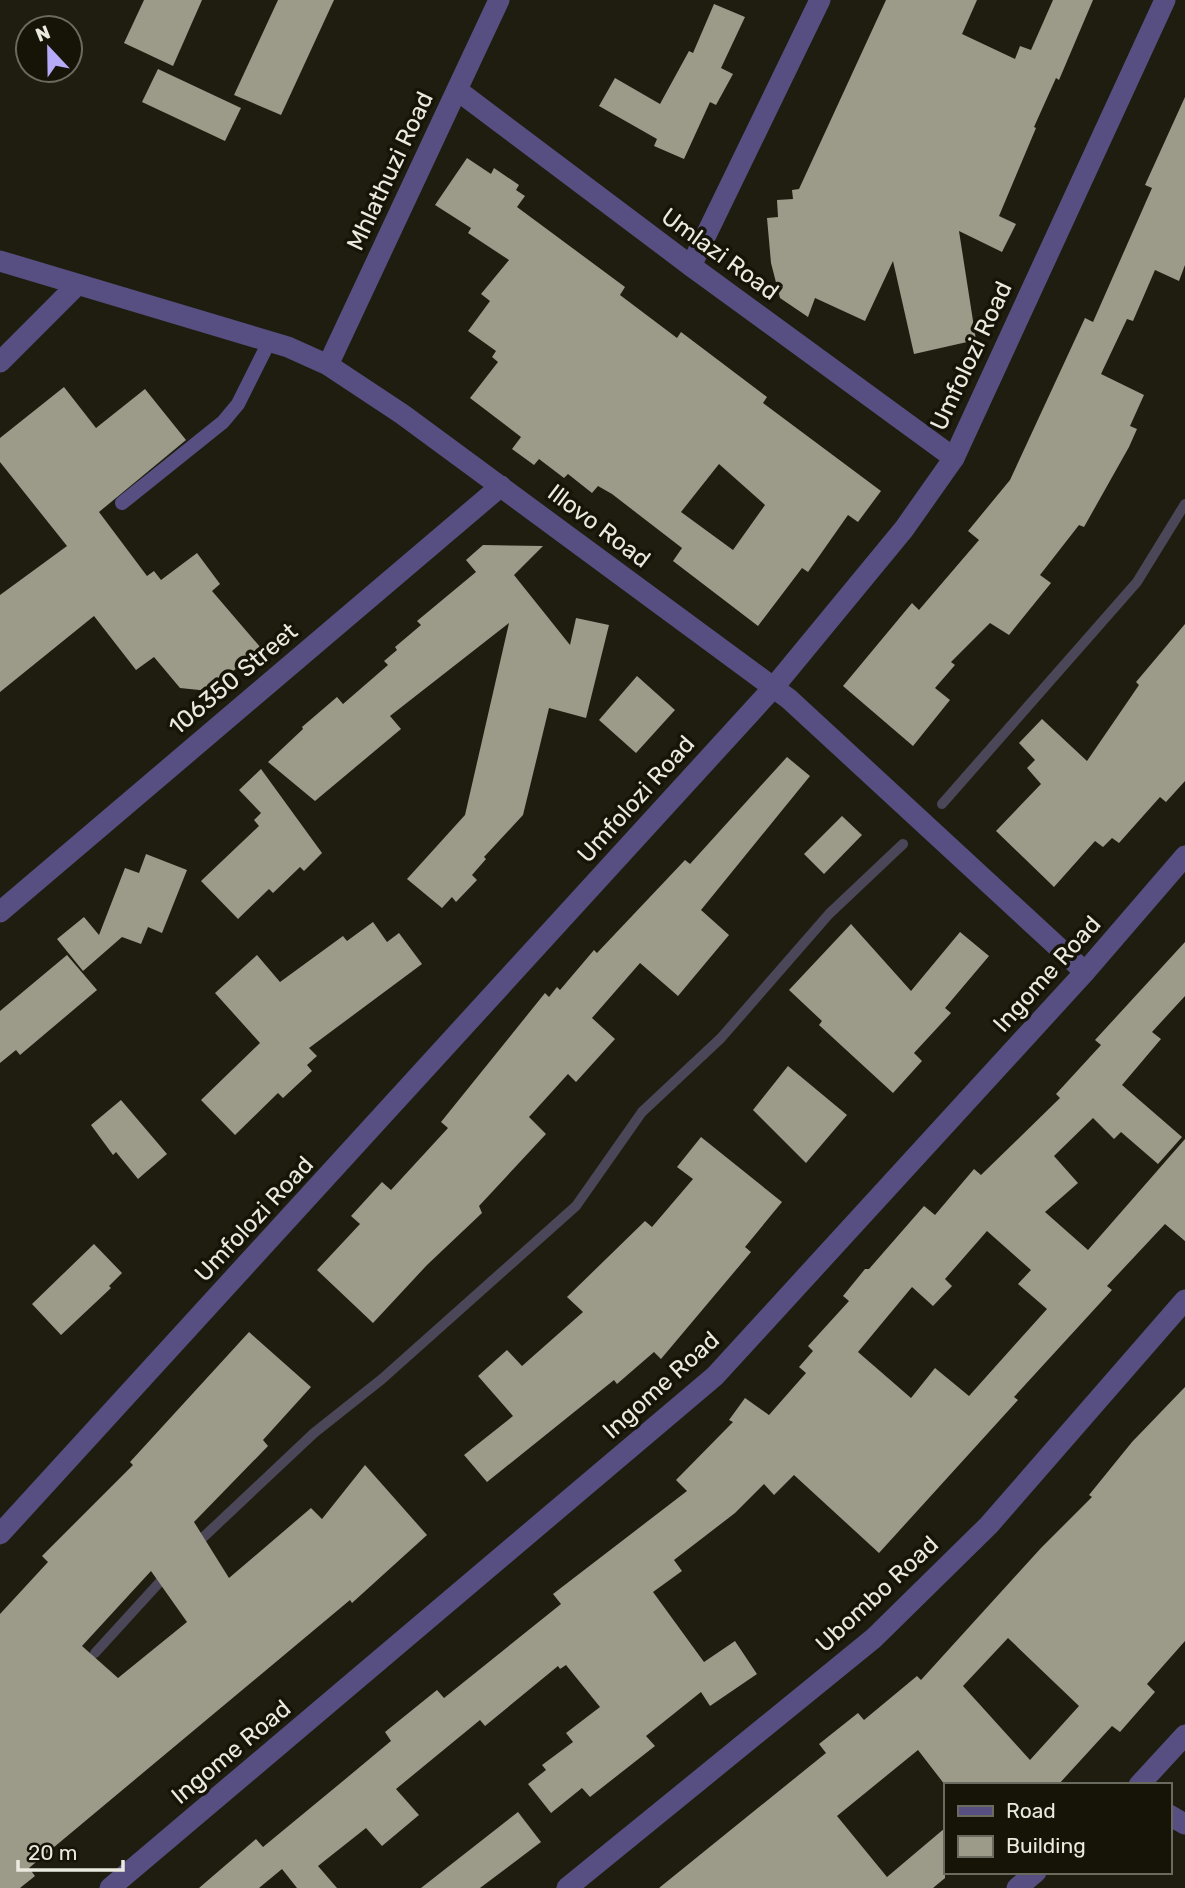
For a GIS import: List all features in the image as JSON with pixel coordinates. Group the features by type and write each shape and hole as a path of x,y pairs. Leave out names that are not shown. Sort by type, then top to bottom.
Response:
{"street":[{"name":"Mhlathuzi Road","path":"328,365 499,0"},
{"path":"691,267 820,0"},
{"name":"Umfolozi Road","path":"0,1534 772,688 904,529 954,458 1164,0"},
{"name":"Umlazi Road","path":"457,90 691,267 954,458"},
{"name":"Illovo Road","path":"0,261 269,342 328,365 501,485 789,699 1085,972"},
{"path":"0,362 77,285"},
{"name":"106350 Street","path":"0,912 501,485"},
{"name":"Ingome Road","path":"110,1888 715,1376 1085,972 1185,856"},
{"name":"Ubombo Road","path":"567,1888 874,1638 989,1525 1185,1300"},
{"path":"1141,1783 1185,1735"},
{"path":"1017,1888 1034,1874"}],"lane":[{"path":"122,503 223,422 238,404 269,342"}],"building":[{"path":"144,0 202,0 173,66 124,43"},
{"path":"278,0 334,0 281,115 234,95"},
{"path":"886,0 977,0 962,34 1015,59 1020,46 1031,50 1053,0 1093,0 1059,80 1056,78 1034,127 1036,128 999,216 1016,224 1002,252 959,231 976,340 914,354 893,261 865,321 815,298 808,317 780,298 771,263 767,218 778,217 777,200 793,199 792,190 799,189"},
{"path":"714,4 745,17 721,68 733,74 716,105 710,102 684,159 654,146 657,139 599,106 615,78 660,104 689,51 693,53"},
{"path":"158,69 241,108 225,141 142,102"},
{"path":"1185,97 1185,265 1179,281 1155,270 1133,321 1127,319 1101,374 1144,395 1130,426 1137,429 1084,527 1079,525 1040,575 1051,583 1009,635 990,623 951,662 955,665 935,688 950,700 913,746 843,686 912,603 919,610 979,540 968,531 1010,480 1085,318 1093,322 1152,188 1145,185"},
{"path":"467,158 491,174 494,168 519,185 516,190 525,196 517,207 625,287 620,295 677,338 681,332 767,397 763,403 881,491 858,522 848,515 808,572 802,568 758,626 673,561 682,548 598,486 592,493 568,474 564,478 539,459 534,465 512,449 521,437 470,398 498,362 492,357 496,351 468,331 490,301 481,294 509,260 468,233 471,228 435,205","holes":["719,464 765,505 733,550 681,512"]},
{"path":"64,387 96,428 145,389 186,440 99,512 147,576 154,571 161,580 197,553 220,584 212,591 261,648 209,691 180,688 154,657 136,670 94,616 0,692 0,595 67,546 0,462 0,438"},
{"path":"483,545 543,546 514,575 570,645 576,618 609,625 586,718 549,708 523,815 484,857 486,859 472,875 477,880 456,902 452,897 442,908 407,879 465,815 509,623 390,716 401,729 315,801 268,762 303,729 302,727 337,697 343,704 388,665 384,661 397,650 395,647 421,625 417,621 476,572 466,560"},
{"path":"1185,624 1185,781 1166,802 1160,797 1119,843 1112,838 1103,847 1095,841 1054,887 996,831 1041,784 1027,768 1035,760 1019,743 1042,719 1087,761 1139,685 1136,682"},
{"path":"637,676 675,710 636,753 599,720"},
{"path":"787,757 810,776 701,910 729,935 678,996 640,963 592,1018 615,1039 576,1082 568,1074 529,1117 546,1134 479,1206 482,1213 427,1265 373,1323 317,1270 360,1224 351,1216 382,1182 391,1190 448,1128 441,1122 545,993 549,997 557,987 560,990 594,950 597,953 685,860 690,864"},
{"path":"261,769 322,853 304,871 300,867 273,893 269,889 238,919 201,881 259,826 254,820 261,813 239,790"},
{"path":"842,816 862,835 824,874 804,854"},
{"path":"146,854 187,870 162,933 148,927 141,944 122,937 83,971 57,939 84,917 99,935 125,868 139,873"},
{"path":"373,922 387,942 399,933 422,964 309,1048 317,1056 307,1065 312,1071 283,1098 278,1093 235,1135 201,1100 260,1043 215,993 257,955 280,982 343,936 347,941"},
{"path":"851,924 911,991 960,932 989,956 945,1008 951,1013 914,1053 922,1061 893,1093 819,1025 822,1021 789,990"},
{"path":"1185,942 1185,996 1152,1032 1161,1039 1122,1085 1182,1137 1158,1164 1121,1132 1114,1139 1093,1118 1054,1156 1078,1183 1045,1212 1088,1250 1185,1139 1185,1241 1165,1224 1107,1286 1112,1290 1014,1397 1018,1400 879,1553 794,1475 774,1495 764,1484 735,1513 674,1560 682,1571 653,1592 704,1662 735,1641 757,1674 710,1706 701,1692 646,1736 655,1746 590,1797 582,1788 551,1813 528,1784 546,1770 542,1765 573,1742 566,1733 600,1707 566,1665 560,1669 558,1666 485,1726 480,1720 396,1789 419,1815 382,1846 366,1828 318,1866 337,1888 297,1888 282,1869 259,1888 199,1888 256,1839 263,1847 391,1741 385,1732 437,1690 444,1698 561,1604 553,1594 687,1491 676,1480 733,1422 729,1420 745,1398 769,1415 806,1373 799,1367 813,1351 808,1346 849,1301 843,1296 865,1269 869,1269 924,1206 935,1215 974,1169 981,1175 1060,1098 1056,1094 1101,1045 1095,1040","holes":["987,1231 1031,1270 1018,1284 1047,1309 969,1396 935,1368 911,1398 858,1352 912,1287 933,1306 952,1286 945,1279"]},
{"path":"67,955 97,990 20,1055 16,1050 0,1063 0,1011"},
{"path":"788,1066 847,1115 806,1163 753,1110"},
{"path":"121,1100 167,1154 138,1179 116,1152 113,1155 91,1125"},
{"path":"701,1137 782,1202 745,1247 751,1252 661,1359 654,1352 617,1384 614,1380 487,1482 464,1455 513,1416 478,1376 507,1350 522,1366 583,1312 567,1297 645,1221 652,1227 693,1179 677,1167"},
{"path":"94,1244 122,1273 109,1286 111,1288 61,1335 32,1304"},
{"path":"249,1332 311,1387 263,1440 268,1446 194,1522 229,1578 311,1508 322,1519 365,1465 427,1535 352,1603 350,1600 29,1868 35,1876 20,1888 0,1888 0,1614 48,1562 42,1556 133,1465 130,1462","holes":["151,1571 187,1622 118,1678 82,1646"]},
{"path":"1185,1387 1185,1641 1147,1684 1155,1692 1120,1732 1112,1726 1060,1783 944,1784 918,1750 837,1816 887,1877 944,1829 945,1878 933,1888 659,1888 826,1753 819,1744 858,1713 864,1720 917,1676 921,1680 1041,1548 1092,1497 1089,1495 1132,1442","holes":["1008,1638 1079,1706 1030,1760 963,1686"]},
{"path":"518,1812 541,1842 480,1888 421,1888"}],"waterway":[{"path":"942,804 1137,582 1185,504"},
{"path":"194,1546 314,1433 382,1379 576,1206 642,1112 721,1038 829,914 903,844"},
{"path":"95,1653 168,1573"}]}
